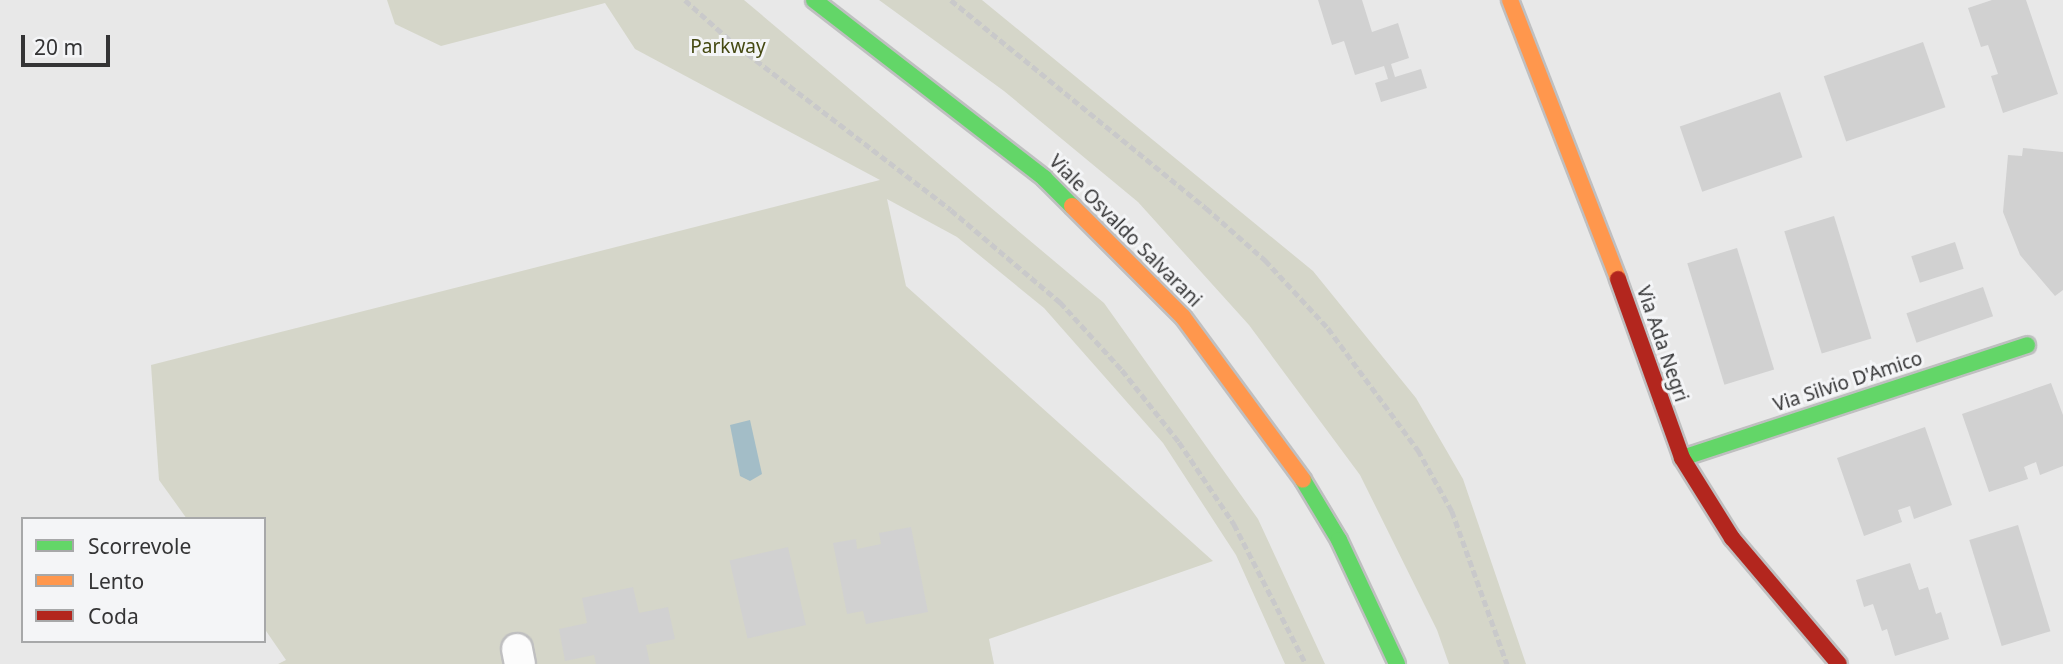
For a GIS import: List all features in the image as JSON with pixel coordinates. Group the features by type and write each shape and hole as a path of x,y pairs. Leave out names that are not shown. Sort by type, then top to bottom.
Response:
{"street":[{"name":"Viale Osvaldo Salvarani","path":"814,0 1044,178 1183,317 1269,427 1301,477 1339,540 1397,664"},
{"name":"Via Ada Negri","path":"1510,0 1601,230 1682,458 1732,538 1839,664"},
{"name":"Via Silvio D'Amico","path":"1682,458 2027,345"}],"path":[{"path":"685,0 731,41 951,210 1060,302 1122,370 1179,442 1234,524 1306,664"},
{"path":"951,0 1206,208 1274,269 1328,328 1418,450 1452,511 1507,664"}],"green space":[{"name":"Parkway","path":"387,0 744,0 1104,303 1258,519 1325,664 1285,664 1236,555 1163,443 1044,308 957,237 887,199 906,286 1213,561 989,639 994,664 278,664 286,660 266,631 266,517 186,517 159,480 151,365 880,180 635,49 605,3 441,46 395,24"},
{"path":"879,0 982,0 1313,271 1416,398 1463,479 1526,664 1449,664 1437,630 1360,475 1249,325 1138,202 1004,91"}],"water":[{"path":"750,420 762,474 750,481 740,476 730,425"}],"building":[{"path":"1318,0 1362,0 1372,32 1398,23 1409,58 1391,64 1395,77 1421,69 1427,88 1381,102 1375,83 1388,79 1384,66 1355,75 1344,41 1332,45"},
{"path":"1992,0 2026,0 2058,94 2003,113 1991,76 1998,74 1988,45 1981,47 1968,8"},
{"path":"1923,42 1945,107 1846,141 1824,76"},
{"path":"1780,92 1802,157 1702,192 1680,127"},
{"path":"2023,148 2063,152 2063,290 2055,296 2020,255 2003,212 2008,155 2022,156"},
{"path":"1834,216 1871,338 1822,354 1784,231"},
{"path":"1955,242 1964,269 1920,283 1911,256"},
{"path":"1737,248 1774,369 1724,385 1687,263"},
{"path":"1983,287 1993,316 1917,343 1906,313"},
{"path":"2051,383 2063,415 2063,466 2040,475 2036,462 2024,467 2028,479 1989,492 1962,414"},
{"path":"1925,427 1952,505 1914,519 1910,506 1898,510 1902,522 1864,536 1837,458"},
{"path":"2018,525 2050,631 2002,646 1969,540"},
{"path":"911,527 928,612 866,624 863,611 847,614 833,543 856,539 857,549 881,544 879,533"},
{"path":"788,547 806,625 748,638 730,560"},
{"path":"1910,563 1919,590 1928,587 1936,614 1941,612 1949,639 1895,656 1887,629 1882,631 1873,604 1864,607 1856,580"},
{"path":"633,587 639,613 668,607 675,639 646,645 650,664 596,664 594,655 565,661 559,629 587,623 582,598"}],"traffic: fast":[{"path":"814,0 1044,178 1072,206"},
{"path":"1682,458 2027,345"},
{"path":"1303,480 1339,540 1397,664"}],"traffic: slow":[{"path":"1510,0 1618,279"},
{"path":"1072,206 1183,317 1303,480"}],"traffic: jam":[{"path":"1618,279 1682,458 1732,538 1839,664"}]}
